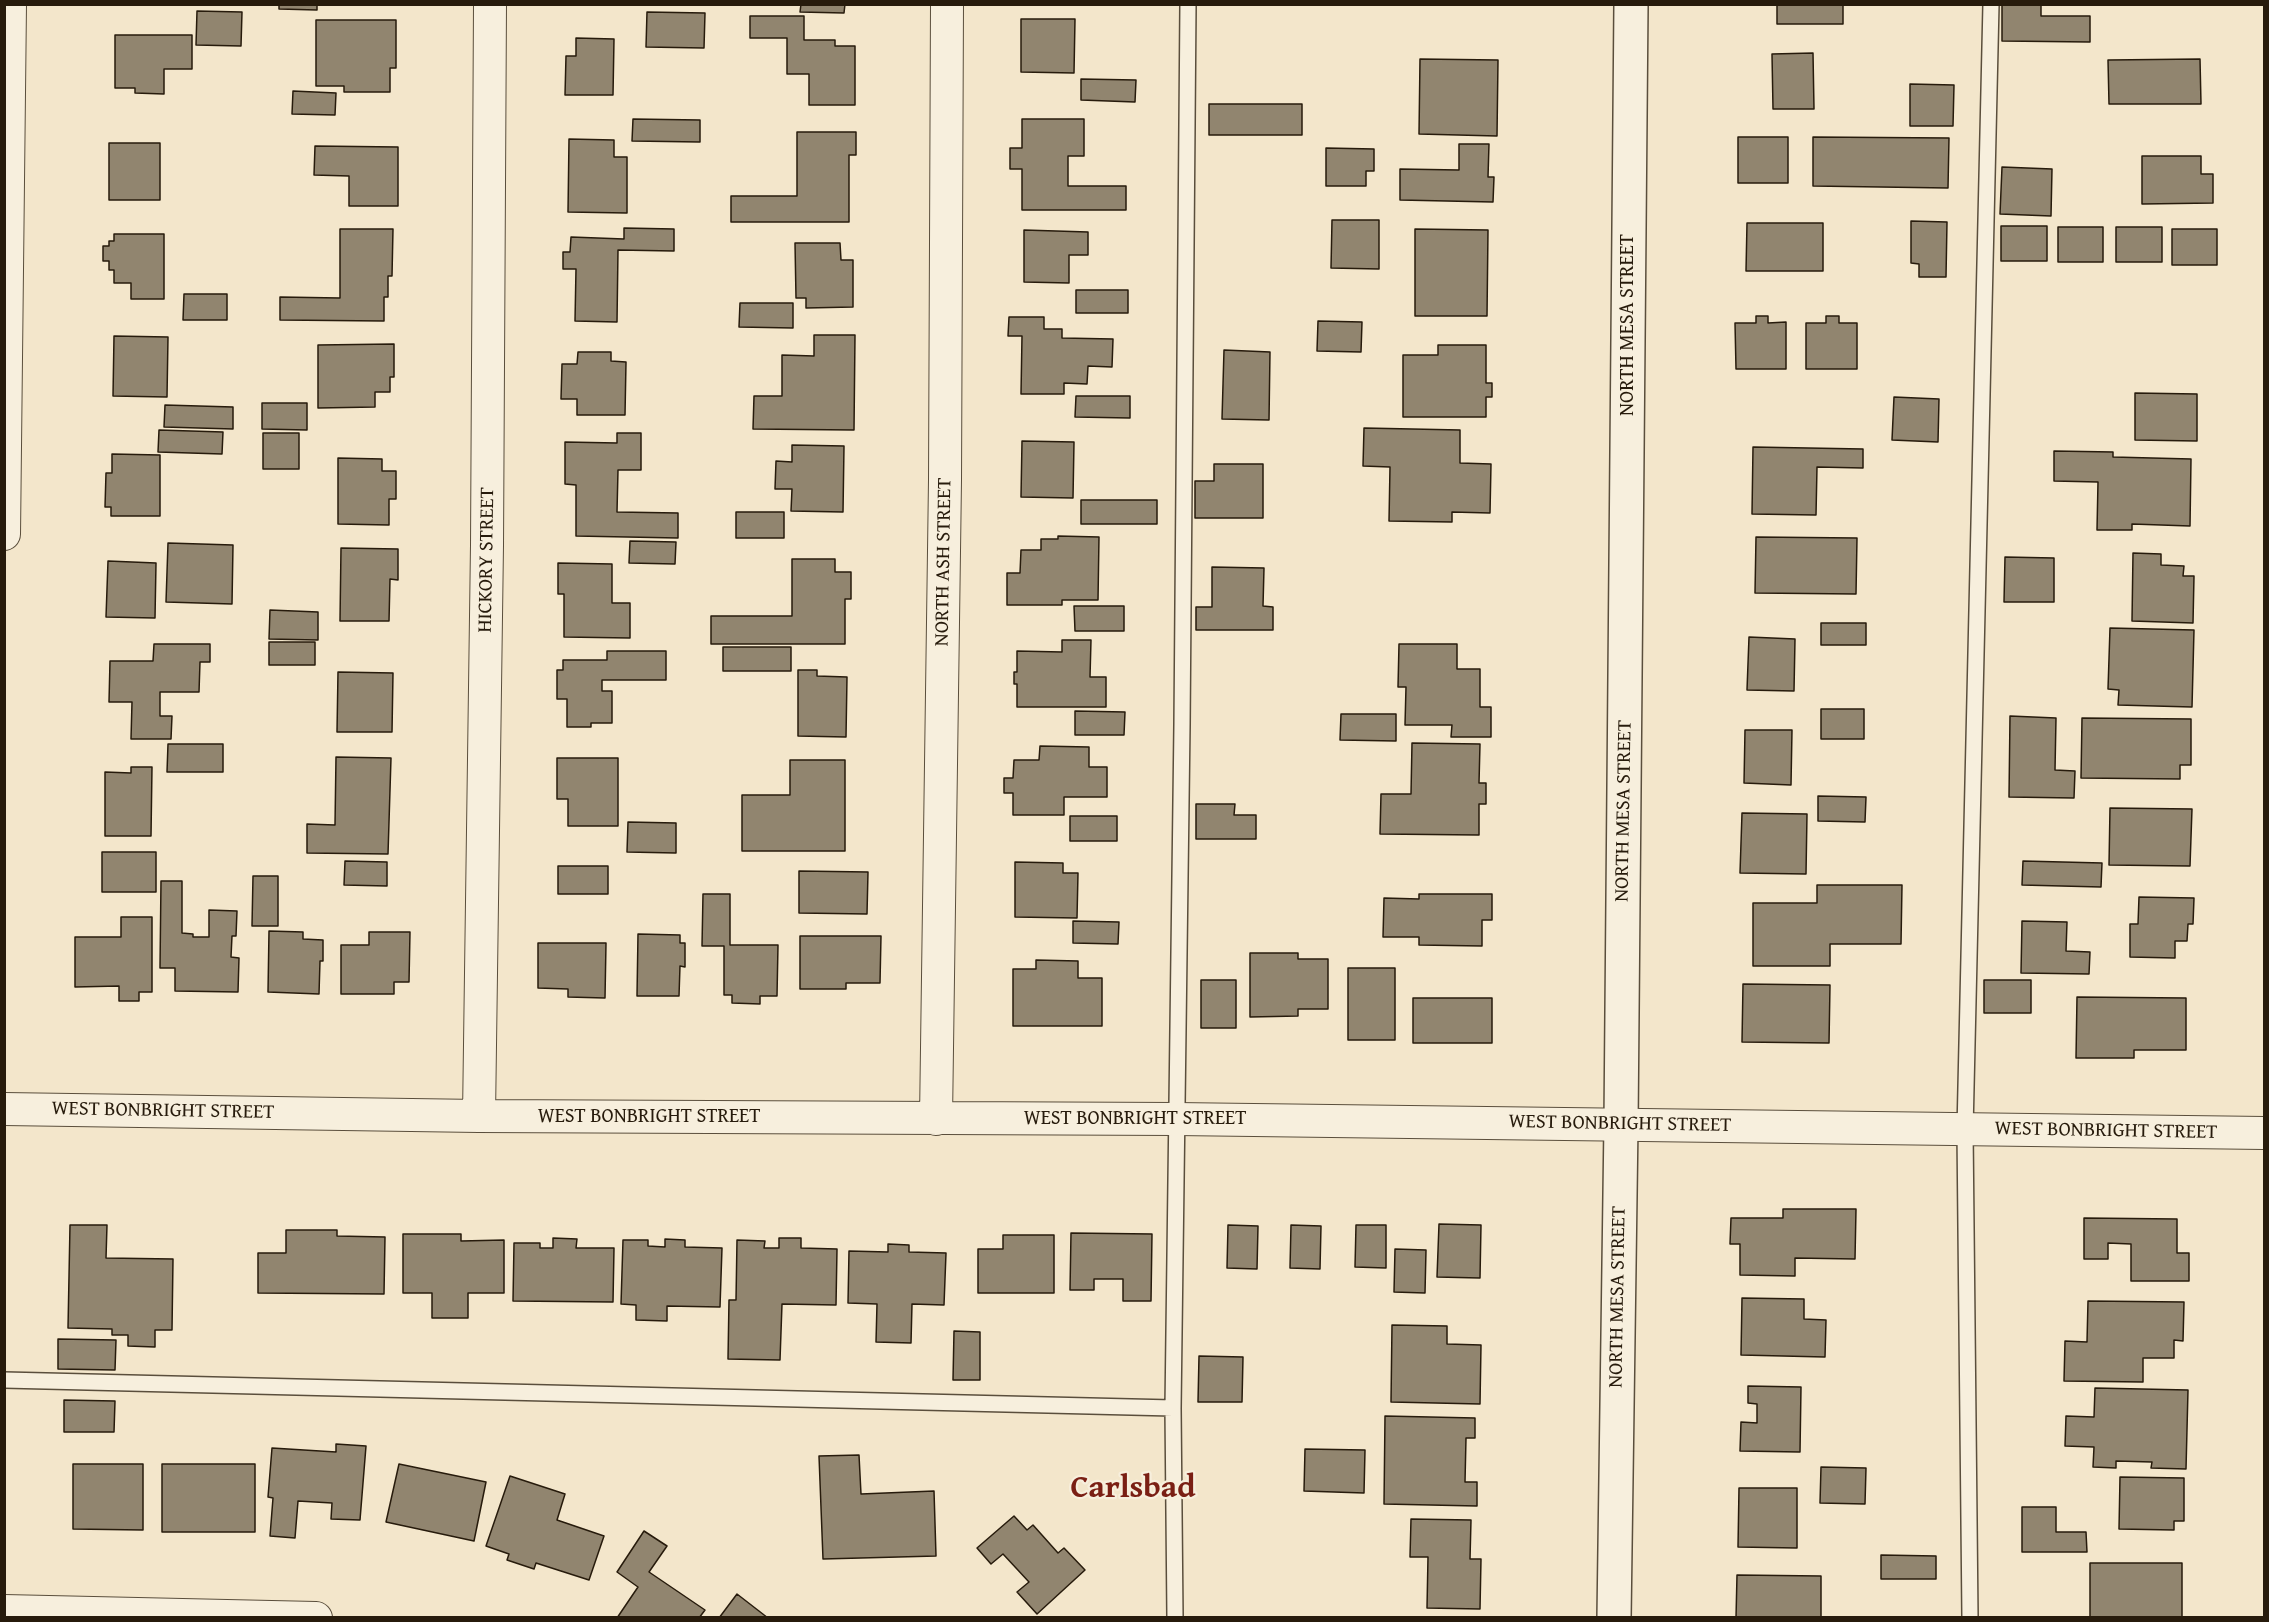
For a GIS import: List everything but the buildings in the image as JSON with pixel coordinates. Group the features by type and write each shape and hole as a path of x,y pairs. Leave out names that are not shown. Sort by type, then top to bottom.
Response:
{"street":[{"path":"4,534 10,4"},
{"name":"HICKORY STREET","path":"479,1116 487,545 490,4"},
{"name":"NORTH ASH STREET","path":"936,1119 945,468 947,4"},
{"name":"NORTH MESA STREET","path":"1614,1617 1621,1124 1631,4"},
{"name":"WEST BONBRIGHT STREET","path":"4,1109 479,1116 1176,1119 2265,1133"},
{"path":"4,1611 316,1617"}],"lane":[{"path":"1175,1617 1173,1408 1188,4"},
{"path":"1970,1617 1965,1130 1991,4"},
{"path":"4,1380 1173,1408"}],"district":[{"name":"Carlsbad","path":"1133,1489"}]}
